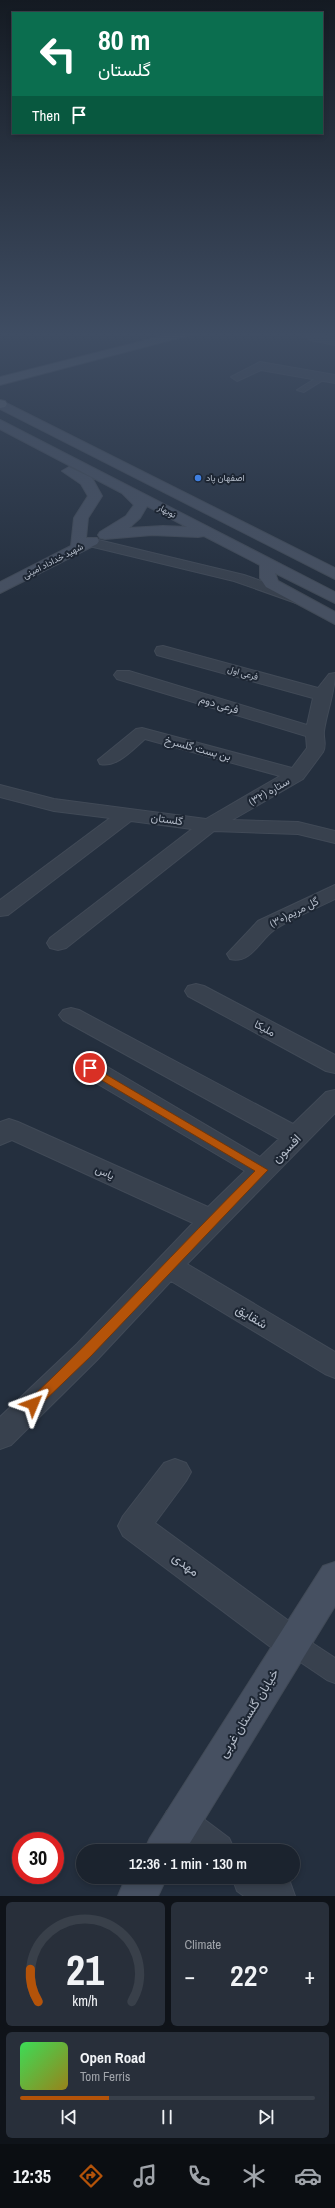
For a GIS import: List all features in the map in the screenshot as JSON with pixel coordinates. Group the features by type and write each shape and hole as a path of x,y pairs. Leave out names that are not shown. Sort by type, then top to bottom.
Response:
{"main road":[{"name":"نوبهار","path":"30,420 165,484"},
{"name":"نوبهار","path":"0,424 216,537 334,596"},
{"path":"38,425 58,428 165,484 262,532 335,563"},
{"path":"0,436 87,481 95,496 82,518 84,545"},
{"path":"44,447 51,441 71,441"},
{"path":"106,535 125,524 138,514 141,504 127,490"},
{"path":"106,535 148,530 181,530 216,537"},
{"path":"262,532 335,574"},
{"name":"شهید خداداد امینی","path":"0,588 106,535"},
{"path":"268,563 268,578 272,584 335,619"},
{"name":"خیابان گلستان غربی","path":"172,1837 292,1643 335,1577"},
{"path":"137,1896 144,1884"}],"street":[{"path":"84,545 239,578 296,598"},
{"name":"فرعی اول","path":"164,651 322,695"},
{"name":"فرعی دوم","path":"123,675 315,733"},
{"name":"ستاره (۳۲)","path":"58,943 209,825 296,775 316,748 315,733 322,695 335,678"},
{"name":"بن بست گلسرخ","path":"107,760 142,733 296,775"},
{"name":"گلستان","path":"0,791 54,805 209,825 298,828 335,837"},
{"path":"0,910 128,814"},
{"name":"گل مریم(۳۰)","path":"238,954 266,926 335,891"},
{"name":"ملیکا","path":"196,991 335,1065"},
{"path":"71,1014 296,1137"},
{"path":"90,1068 263,1170"},
{"name":"افسون","path":"0,1436 87,1352 212,1220 335,1098"},
{"name":"یاس","path":"0,1136 9,1128 212,1220"},
{"name":"شقایق","path":"169,1267 335,1366"},
{"name":"مهدی","path":"175,1472 134,1526 292,1643"},
{"path":"172,1837 194,1844"},
{"path":"260,1884 276,1896"}],"lane":[{"path":"292,1643 335,1672"}],"place":[{"name":"اصفهان پاد","path":"198,478"}],"route":[{"path":"33,1404 87,1352 212,1220 263,1170 90,1068"}]}
